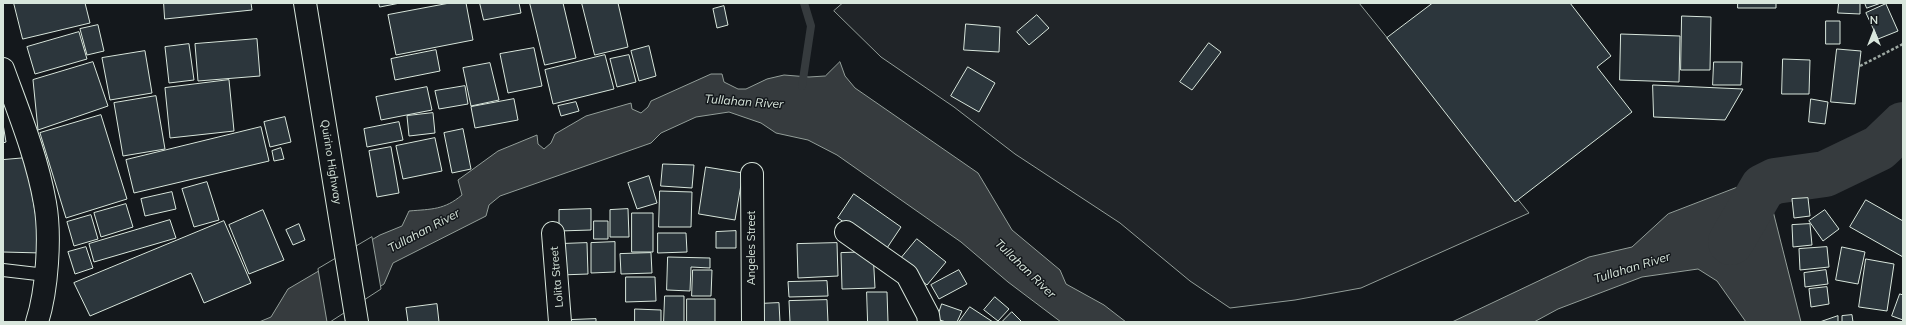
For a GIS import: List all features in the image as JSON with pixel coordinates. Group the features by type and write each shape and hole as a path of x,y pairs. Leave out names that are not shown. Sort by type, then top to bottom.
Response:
{"street":[{"name":"Quirino Highway","path":"305,3 357,322"},
{"path":"3,69 34,154 46,205 46,275 38,322"},
{"name":"Angeles Street","path":"752,174 753,322"},
{"path":"846,232 907,275 928,315 929,322"},
{"name":"Lolita Street","path":"553,233 560,322"}],"lane":[{"path":"3,270 46,275"}],"path":[{"path":"1860,66 1903,44"}],"shaded area":[{"path":"843,3 1359,3 1529,213 1361,288 1295,300 1230,308 1190,281 1120,223 1015,154 954,107 881,57 834,11"}],"water":[{"path":"840,62 845,76 855,88 978,173 1012,230 1060,270 1066,284 1104,305 1126,322 1061,322 1008,282 961,242 837,155 808,140 776,133 761,123 729,112 696,117 661,133 651,143 500,196 489,205 486,216 393,263 384,284 326,322 259,322 271,317 288,289 380,235 402,226 409,211 437,208 449,204 462,195 458,180 498,151 537,135 538,144 544,149 551,143 555,134 586,116 631,103 632,109 641,113 648,107 651,101 711,74 722,74 724,82 738,89 746,89 767,79 784,75 809,77 825,76"},
{"path":"1746,184 1763,187 1772,207 1801,322 1746,322 1717,281 1698,269 1642,277 1558,309 1534,322 1452,322 1589,257 1632,247 1668,214"}],"pier":[{"path":"372,237 381,289 330,322 327,322 318,269"}],"building":[{"path":"14,3 85,3 90,23 23,39"},
{"path":"164,3 251,3 252,10 165,19"},
{"path":"379,3 400,3 380,7"},
{"path":"450,3 466,3 473,40 396,55 388,15"},
{"path":"480,3 519,3 521,13 484,20"},
{"path":"530,3 563,3 576,58 545,65"},
{"path":"582,3 618,3 628,47 595,55"},
{"path":"1433,3 1570,3 1611,56 1597,67 1632,112 1515,202 1387,38"},
{"path":"1738,3 1776,3 1776,8 1738,8"},
{"path":"1839,3 1860,3 1860,14 1838,13"},
{"path":"1865,3 1881,3 1867,8"},
{"path":"1886,4 1898,31 1878,39 1866,13"},
{"path":"724,6 728,25 717,28 713,9"},
{"path":"1037,15 1049,28 1029,45 1017,32"},
{"path":"1682,16 1711,17 1710,70 1681,70"},
{"path":"1826,21 1840,21 1840,44 1826,44"},
{"path":"966,24 1000,27 999,52 964,50"},
{"path":"98,25 104,51 87,55 80,29"},
{"path":"79,32 87,59 35,74 27,47"},
{"path":"1621,34 1680,36 1679,82 1620,80"},
{"path":"257,39 260,76 198,81 195,44"},
{"path":"1209,43 1221,52 1192,90 1180,82"},
{"path":"189,44 194,80 169,83 165,47"},
{"path":"649,46 656,76 639,81 631,51"},
{"path":"534,48 542,86 508,93 500,54"},
{"path":"1837,49 1861,51 1855,104 1831,102"},
{"path":"436,50 440,71 395,80 391,59"},
{"path":"145,51 152,93 110,100 102,58"},
{"path":"605,55 614,89 553,104 545,70"},
{"path":"629,55 636,82 617,87 610,59"},
{"path":"1783,59 1810,60 1809,94 1782,94"},
{"path":"93,62 108,106 38,130 33,80"},
{"path":"1714,62 1742,62 1741,85 1713,85"},
{"path":"490,63 499,100 471,106 463,68"},
{"path":"968,67 995,83 979,112 951,96"},
{"path":"229,80 234,131 170,138 165,88"},
{"path":"1653,85 1743,89 1725,120 1654,117"},
{"path":"465,86 468,104 439,109 435,91"},
{"path":"427,87 432,110 381,120 376,97"},
{"path":"156,96 165,149 123,156 114,103"},
{"path":"514,99 518,120 475,128 471,107"},
{"path":"1811,99 1828,102 1825,124 1809,122"},
{"path":"576,102 579,111 561,116 558,106"},
{"path":"433,113 435,133 409,136 407,116"},
{"path":"101,115 127,199 66,218 40,133"},
{"path":"285,117 291,142 270,147 264,122"},
{"path":"399,122 403,140 367,147 364,129"},
{"path":"3,124 6,142 3,143"},
{"path":"261,127 269,161 134,193 126,160"},
{"path":"463,129 471,169 452,173 444,133"},
{"path":"435,138 442,171 403,179 396,146"},
{"path":"391,147 399,193 377,197 369,151"},
{"path":"281,148 284,159 274,161 272,151"},
{"path":"26,158 42,253 3,252 3,160"},
{"path":"663,164 694,165 692,188 661,186"},
{"path":"706,167 743,173 735,220 699,214"},
{"path":"649,176 657,203 637,209 628,183"},
{"path":"207,182 219,220 194,227 182,189"},
{"path":"660,191 692,192 691,227 659,227"},
{"path":"172,192 176,209 145,216 141,199"},
{"path":"854,194 901,227 885,251 838,218"},
{"path":"1808,198 1810,216 1794,218 1792,199"},
{"path":"1866,200 1903,221 1903,257 1850,227"},
{"path":"126,204 133,227 101,237 94,213"},
{"path":"591,209 591,230 559,231 559,210"},
{"path":"628,209 629,237 610,237 610,210"},
{"path":"263,210 284,260 249,274 229,225"},
{"path":"1825,210 1839,229 1823,241 1809,221"},
{"path":"632,213 653,213 653,252 632,252"},
{"path":"91,215 98,239 74,246 67,222"},
{"path":"170,220 176,238 94,262 89,244"},
{"path":"224,221 251,283 204,303 191,273 90,316 74,283"},
{"path":"594,221 608,221 608,239 594,239"},
{"path":"299,224 305,240 293,245 286,230"},
{"path":"1810,224 1812,245 1793,247 1792,225"},
{"path":"736,231 736,248 716,248 716,232"},
{"path":"658,233 686,233 687,252 658,253"},
{"path":"917,239 946,262 927,285 898,262"},
{"path":"615,242 615,272 591,273 591,243"},
{"path":"587,243 588,274 560,275 560,244"},
{"path":"837,243 838,276 798,278 797,244"},
{"path":"86,247 93,268 75,274 68,252"},
{"path":"1827,247 1829,267 1800,270 1799,249"},
{"path":"1842,247 1865,252 1858,284 1836,280"},
{"path":"873,252 875,288 842,289 841,253"},
{"path":"651,253 652,273 621,274 620,254"},
{"path":"668,257 710,258 710,268 691,267 690,291 667,290"},
{"path":"1866,259 1894,264 1887,311 1859,307"},
{"path":"693,270 712,270 711,296 692,296"},
{"path":"959,270 967,284 939,299 931,285"},
{"path":"1826,270 1828,284 1805,287 1804,273"},
{"path":"626,277 655,277 656,301 626,302"},
{"path":"827,281 828,296 789,297 788,282"},
{"path":"1827,287 1829,304 1811,307 1809,289"},
{"path":"867,292 887,292 888,322 868,322"},
{"path":"1900,294 1903,295 1903,320 1892,316"},
{"path":"665,296 684,296 684,322 664,322"},
{"path":"995,297 1009,309 998,321 984,310"},
{"path":"687,299 715,299 715,322 687,322"},
{"path":"827,300 828,322 790,322 789,301"},
{"path":"779,303 780,322 757,322 757,304"},
{"path":"437,304 439,322 408,322 406,308"},
{"path":"942,304 962,311 957,322 946,322 937,319"},
{"path":"970,307 993,322 959,322"},
{"path":"635,309 661,310 661,322 635,322"},
{"path":"1012,312 1022,322 1002,322"},
{"path":"1852,315 1853,322 1842,322 1842,316"},
{"path":"1838,316 1838,322 1820,322"},
{"path":"596,319 596,322 570,322 569,320"}],"waterway":[{"path":"802,86 811,26 804,3"},
{"name":"Tullahan River","path":"1731,242 1763,187 1775,181 1825,174 1879,148 1903,125"}]}
